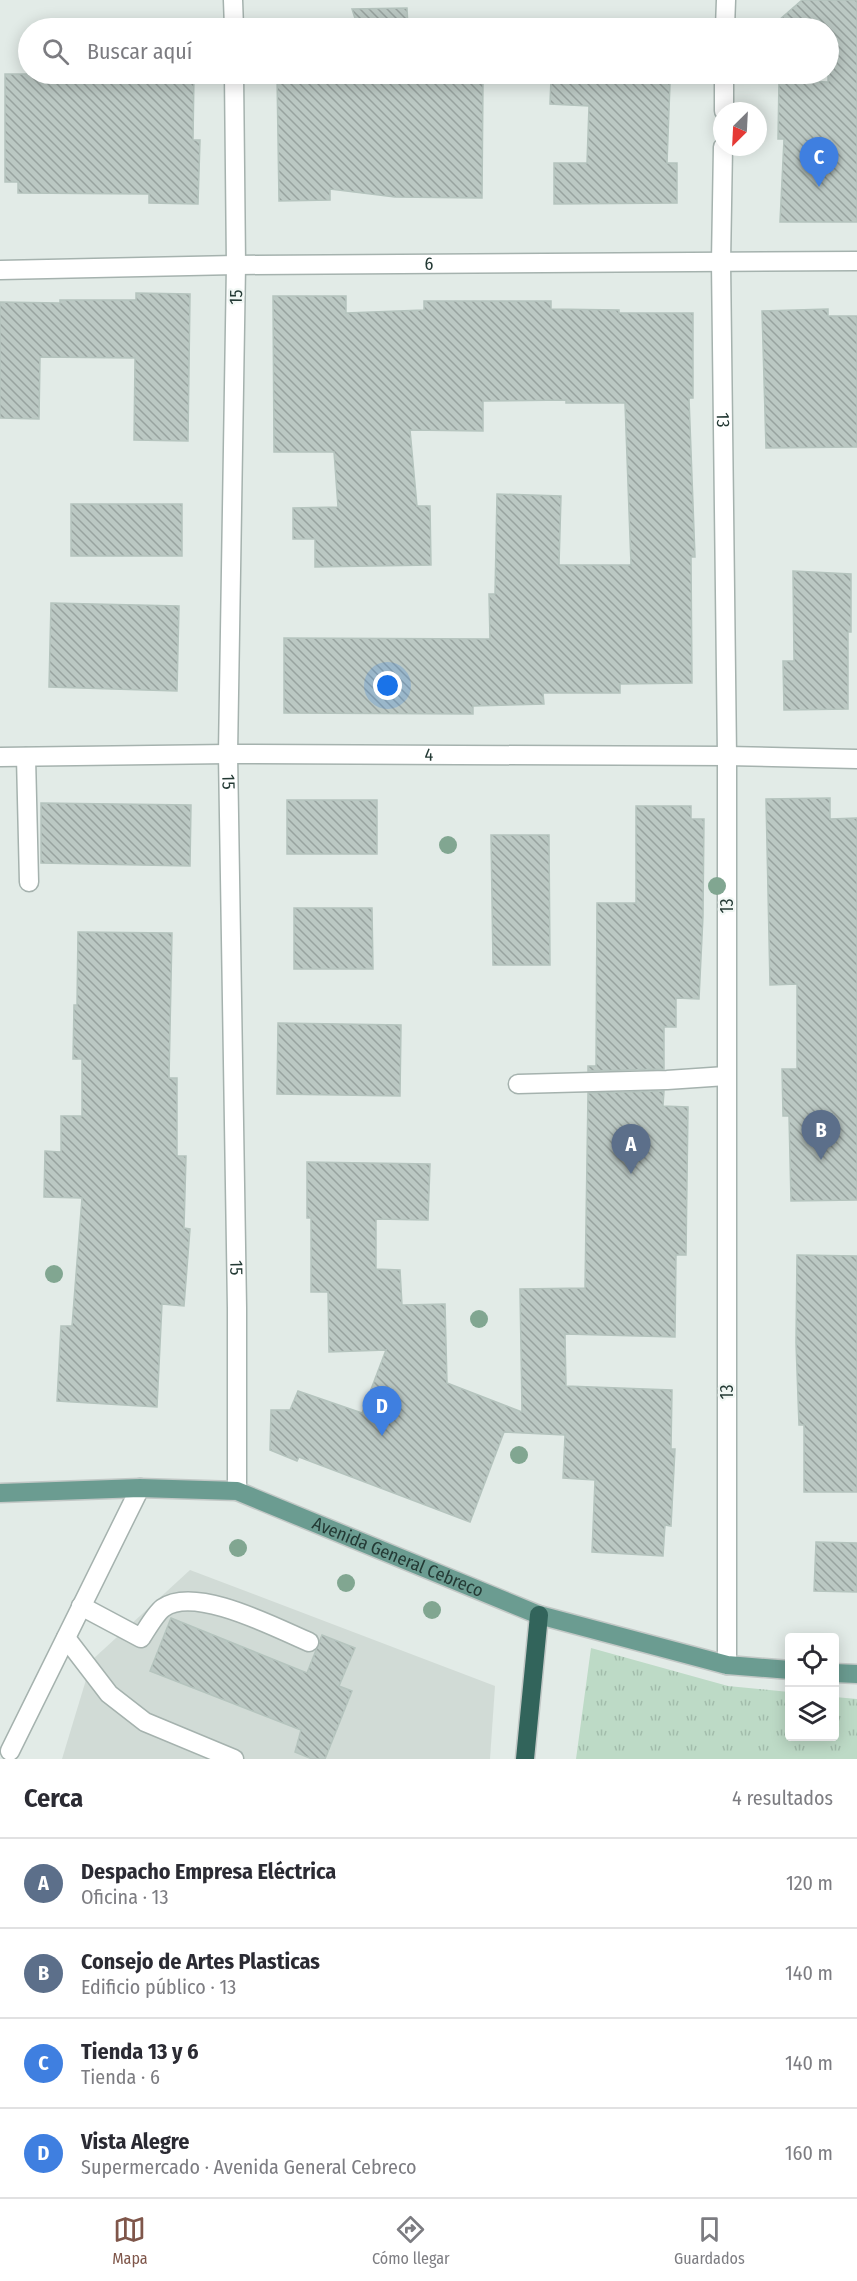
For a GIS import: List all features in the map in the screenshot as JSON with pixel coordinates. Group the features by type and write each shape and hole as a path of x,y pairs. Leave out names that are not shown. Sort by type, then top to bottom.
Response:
{"highway":[{"path":"525,1759 539,1614"}],"main road":[{"name":"Avenida General Cebreco","path":"0,1493 140,1488 237,1491 539,1614 727,1665 785,1670"},
{"path":"839,1673 857,1674"}],"street":[{"path":"233,0 234,18"},
{"path":"725,18 726,0"},
{"name":"15","path":"234,84 236,265 228,754 237,1308 237,1491"},
{"path":"724,84 724,102"},
{"name":"13","path":"723,156 720,262 727,756 727,1665"},
{"name":"6","path":"0,270 236,265 857,261"},
{"name":"4","path":"0,757 228,754 727,756 857,759"},
{"path":"26,757 29,882"},
{"path":"518,1084 726,1076"},
{"path":"8,1755 140,1488"},
{"path":"81,1606 141,1638 163,1608 185,1600 214,1603 309,1642"},
{"path":"66,1638 109,1694 145,1722 234,1759"}],"shaded area":[{"path":"190,1570 495,1686 490,1759 62,1759 92,1660"}],"green space":[{"path":"591,1648 728,1686 785,1692 785,1741 839,1741 839,1697 857,1699 857,1759 576,1759"}],"building":[{"path":"802,0 857,0 857,222 780,222 784,139 778,139 779,84 839,84 839,18 781,18"},
{"path":"407,8 408,18 355,18 352,9"},
{"path":"5,74 18,74 18,84 194,84 193,140 200,140 198,204 149,203 149,194 18,193 18,182 5,182"},
{"path":"277,84 483,84 482,198 395,197 330,189 330,200 279,201"},
{"path":"551,84 670,84 667,163 677,163 677,203 554,204 554,163 587,163 589,106 550,104"},
{"path":"136,293 190,294 188,441 134,440 135,358 40,357 39,419 0,418 0,302 60,303 60,300 136,300"},
{"path":"273,296 346,296 346,313 424,310 424,301 551,301 551,309 619,310 619,313 693,313 693,398 689,398 695,557 691,557 692,683 620,684 620,693 543,693 544,704 473,706 473,714 284,713 284,638 490,639 489,594 495,594 497,494 561,496 559,565 631,565 625,403 566,403 566,400 483,401 483,431 410,430 417,506 430,506 431,565 315,567 315,539 293,539 293,508 338,507 334,452 274,452"},
{"path":"828,309 828,316 857,316 857,447 766,448 762,311"},
{"path":"71,504 182,504 182,556 71,556"},
{"path":"793,571 851,574 848,709 784,710 783,661 794,661"},
{"path":"51,603 179,606 177,691 49,687"},
{"path":"830,798 830,819 857,818 857,1200 791,1201 789,1116 783,1116 782,1069 797,1069 797,984 770,985 766,799"},
{"path":"287,800 377,800 377,854 287,854"},
{"path":"41,803 191,805 190,866 41,863"},
{"path":"636,806 691,806 691,819 704,819 699,999 676,998 676,1027 664,1027 664,1069 588,1071 588,1066 596,1066 597,903 636,903"},
{"path":"491,835 549,835 550,965 493,965"},
{"path":"294,908 372,908 373,969 294,969"},
{"path":"78,932 172,933 169,1078 177,1078 177,1156 186,1156 184,1228 190,1229 184,1306 162,1304 157,1407 57,1401 61,1326 72,1326 82,1198 44,1197 45,1151 61,1152 61,1116 82,1116 82,1059 73,1059 74,1005 77,1005"},
{"path":"278,1023 401,1025 400,1096 277,1094"},
{"path":"664,1091 663,1106 688,1107 686,1255 676,1255 675,1337 565,1334 566,1386 672,1390 671,1449 675,1449 671,1526 665,1525 663,1556 592,1552 595,1480 563,1478 565,1435 504,1432 470,1522 299,1457 297,1461 270,1450 271,1410 290,1410 298,1391 362,1413 386,1350 329,1352 328,1292 311,1292 311,1218 307,1218 307,1162 430,1164 428,1220 376,1219 376,1269 400,1270 402,1305 445,1304 447,1383 522,1412 520,1289 585,1288 588,1093"},
{"path":"797,1255 857,1256 857,1492 804,1492 804,1425 799,1425 796,1343"},
{"path":"816,1542 857,1543 857,1592 814,1591"},
{"path":"171,1618 307,1673 322,1635 355,1648 339,1686 352,1691 325,1759 312,1759 295,1752 301,1730 150,1671"}],"place":[{"name":"Tienda 13 y 6","path":"819,187"},
{"name":"Consejo de Artes Plasticas","path":"821,1160"},
{"name":"Despacho Empresa Eléctrica","path":"631,1174"},
{"name":"Vista Alegre","path":"382,1436"}]}
